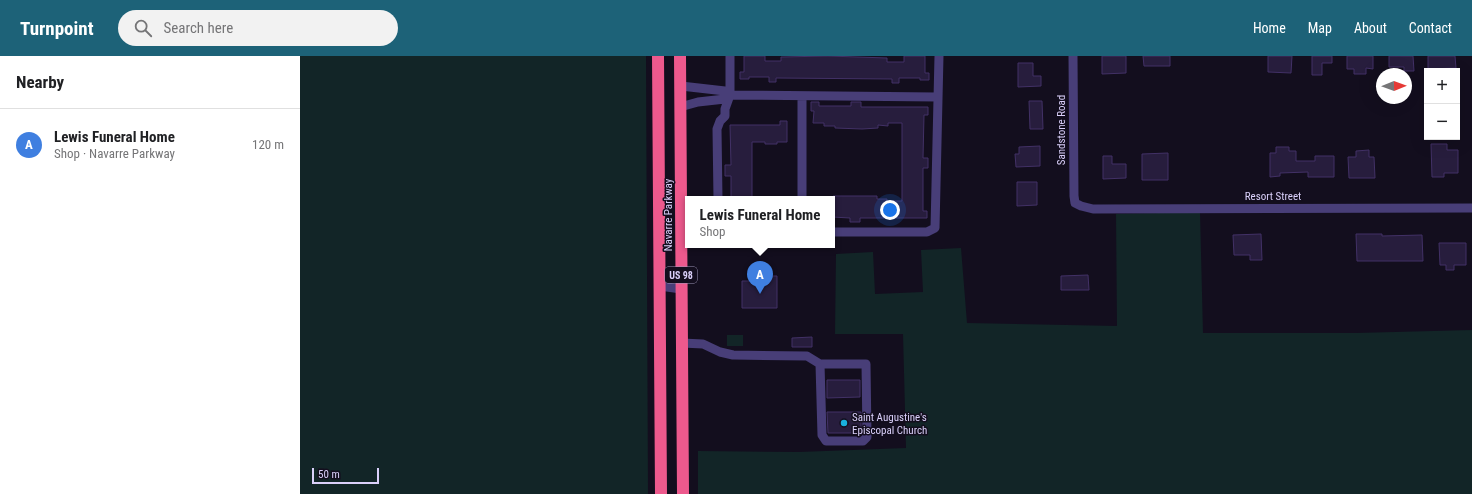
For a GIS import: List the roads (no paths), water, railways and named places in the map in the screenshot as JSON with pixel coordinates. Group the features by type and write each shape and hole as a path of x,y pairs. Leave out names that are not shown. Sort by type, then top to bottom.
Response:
{"highway":[{"name":"Navarre Parkway","path":"658,56 661,494"},
{"name":"Navarre Parkway","path":"680,56 683,494"}],"street":[{"path":"718,196 717,129 720,121 725,116 725,109 730,95 730,56"},
{"path":"835,232 927,232 935,228 939,56"},
{"name":"Sandstone Road","path":"1073,56 1075,203"},
{"path":"681,86 725,91 730,95"},
{"path":"680,107 698,102 725,98 730,95 938,97"},
{"path":"802,96 802,196"},
{"name":"Resort Street","path":"1075,203 1081,206 1093,208 1472,208"},
{"path":"660,286 681,289"},
{"path":"682,343 703,344 720,352 733,355 807,356 820,364 866,364 867,437 863,441 826,441 822,435 820,364"}],"place":[{"name":"Lewis Funeral Home","path":"760,294"},
{"name":"Saint Augustine's Episcopal Church","path":"844,423"}]}
